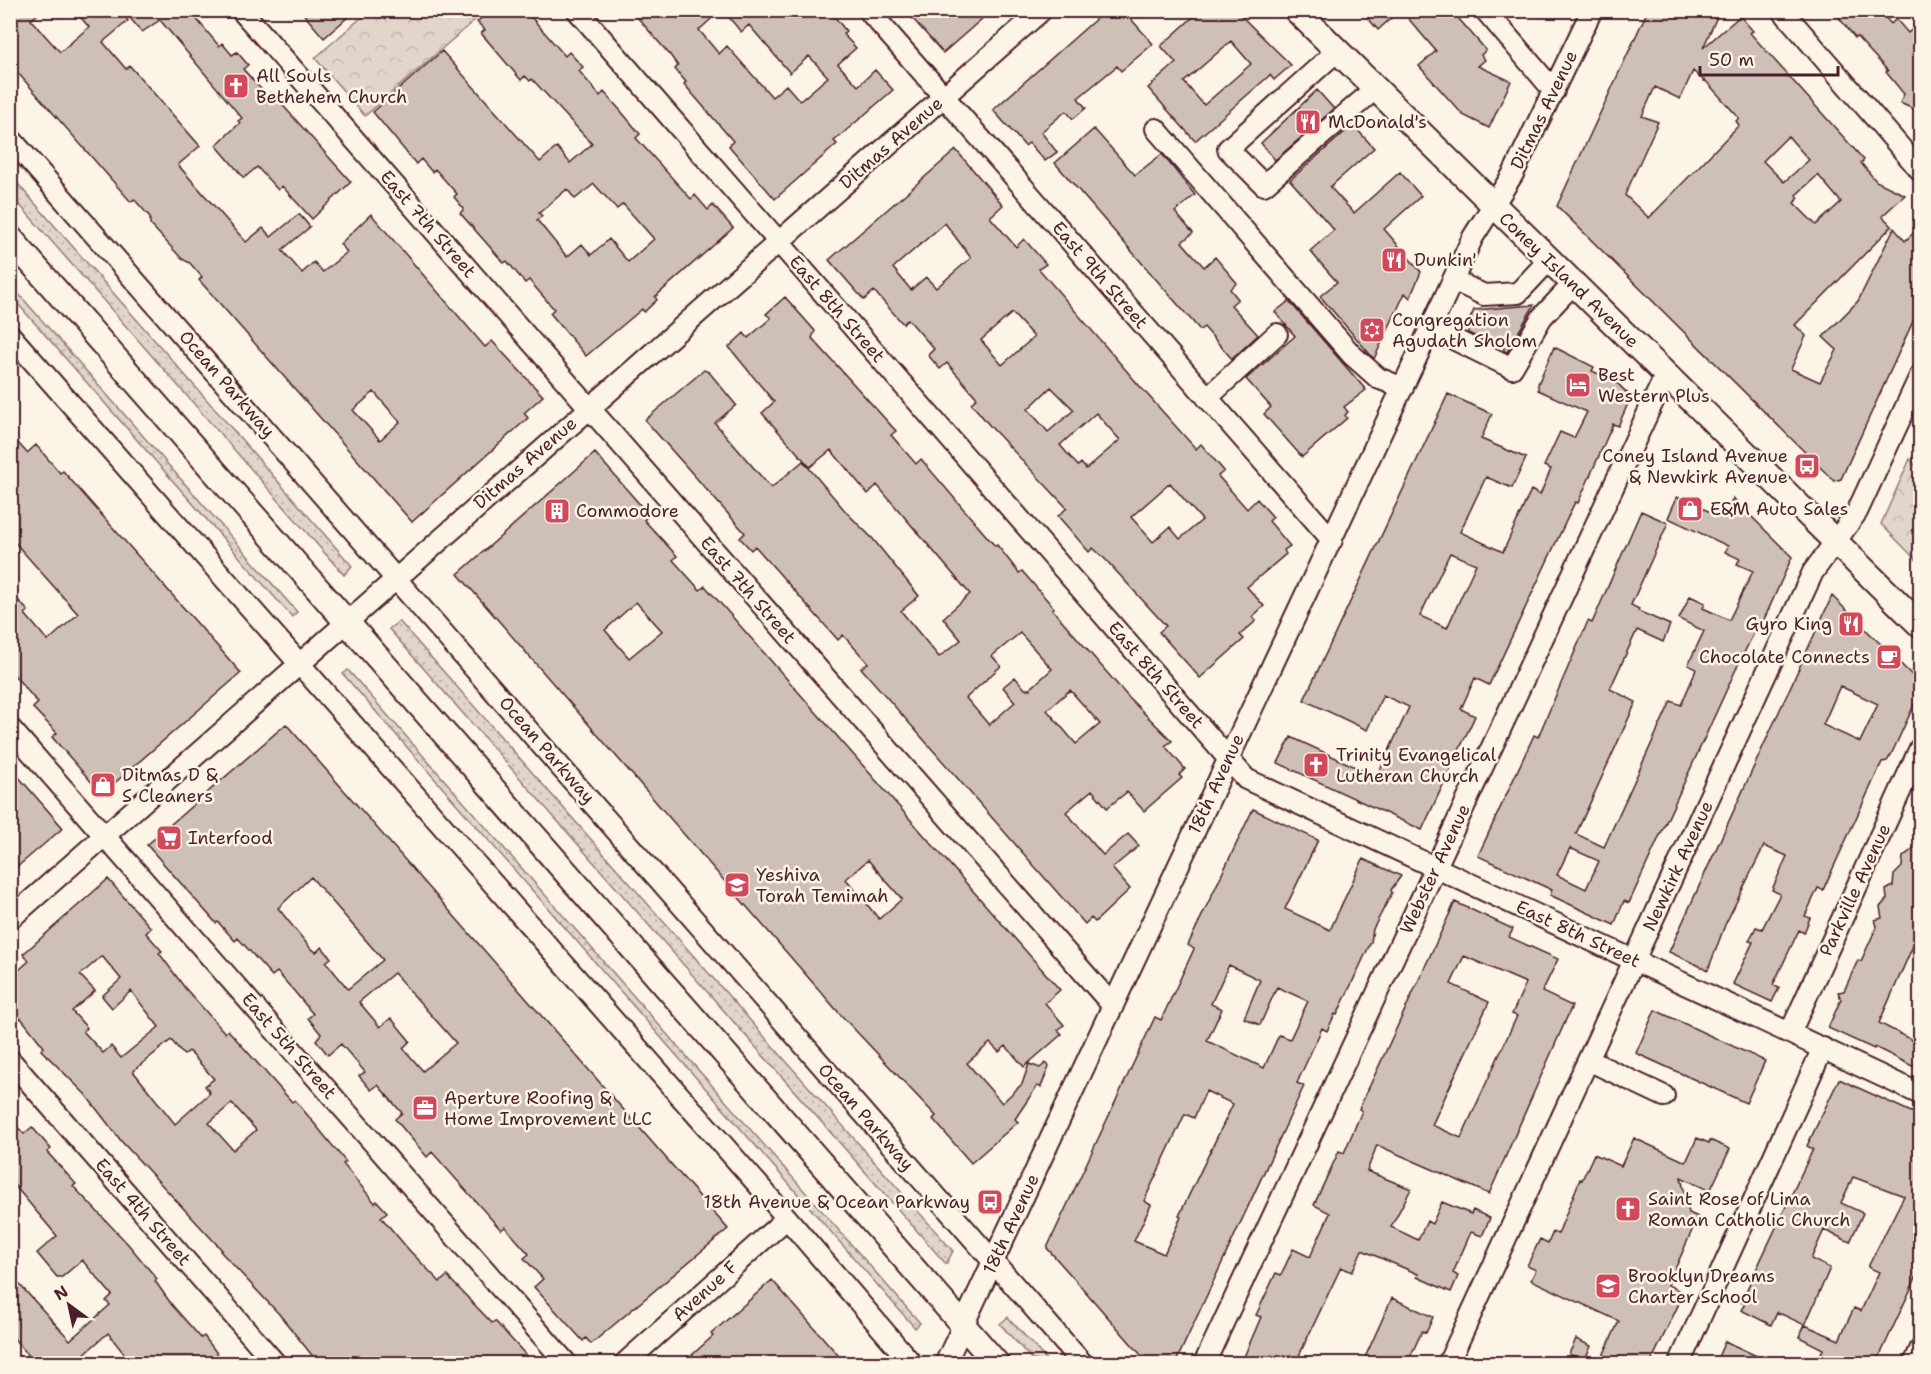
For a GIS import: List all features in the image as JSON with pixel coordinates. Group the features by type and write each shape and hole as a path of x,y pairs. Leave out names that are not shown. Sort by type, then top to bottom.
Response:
{"main road":[{"name":"Coney Island Avenue","path":"1296,10 1493,207 1920,625"},
{"path":"10,238 997,1364"}],"street":[{"name":"East 7th Street","path":"241,10 1113,1006"},
{"name":"East 8th Street","path":"577,10 1246,779 1920,1094"},
{"name":"East 9th Street","path":"868,10 1332,540"},
{"name":"Ditmas Avenue","path":"10,919 1042,10"},
{"path":"1485,10 1554,92"},
{"name":"Ditmas Avenue","path":"1493,207 1513,174 1592,10"},
{"path":"1782,10 1920,170"},
{"path":"1336,51 1228,148 1264,185 1375,89"},
{"path":"1156,129 1352,355 1378,378 1402,388"},
{"name":"Ocean Parkway","path":"10,138 1083,1364"},
{"name":"18th Avenue","path":"945,1364 1473,237 1493,207"},
{"path":"1453,280 1484,295 1518,293 1549,260"},
{"path":"1431,328 1512,368 1542,317 1573,284"},
{"path":"1207,398 1277,334"},
{"path":"10,335 787,1218 912,1364"},
{"name":"Webster Avenue","path":"1204,1364 1666,374"},
{"name":"Newkirk Avenue","path":"1448,1364 1813,572 1857,512 1920,376"},
{"name":"East 5th Street","path":"10,728 567,1364"},
{"name":"Parkville Avenue","path":"1790,1033 1920,748"},
{"path":"1679,1364 1823,1048"},
{"name":"East 4th Street","path":"10,1060 276,1364"},
{"path":"1588,1060 1664,1096"},
{"name":"Avenue F","path":"624,1364 787,1218"},
{"path":"1914,1364 1920,1350"}],"green space":[{"path":"370,10 485,11 365,116 315,58"},
{"path":"11,176 352,566 344,575 11,195"},
{"path":"11,285 297,612 292,617 11,296"},
{"path":"1910,459 1920,471 1920,564 1881,524"},
{"path":"399,621 953,1251 946,1264 389,629"},
{"path":"348,670 920,1323 915,1328 343,674"},
{"path":"1008,1317 1049,1363 1035,1363 1000,1324"}],"building":[{"path":"10,10 42,10 31,20 60,52 89,27 74,10 120,10 128,21 103,42 126,69 130,66 200,146 178,165 246,242 263,228 271,237 299,214 310,227 282,250 302,273 314,262 323,272 347,252 340,244 371,214 485,347 492,341 543,396 524,413 528,418 412,522 199,280 202,277 190,263 182,259 150,224 150,217 134,199 131,202 10,64","holes":["374,392 400,422 380,440 353,410"]},
{"path":"123,10 189,10 219,46 222,43 232,55 237,52 248,65 243,69 267,96 271,92 351,182 312,219 282,186 278,190 257,167 244,178 216,145 240,123 238,121 242,118 160,20 142,32"},
{"path":"300,10 356,10 324,38"},
{"path":"490,10 525,10 565,56 569,52 583,67 579,71 600,96 604,92 620,110 640,134 636,138 691,199 695,195 708,210 713,205 733,228 655,297 657,300 644,312 642,309 586,356 550,313 554,309 529,280 525,283 507,261 504,263 460,213 464,209 454,197 457,194 435,169 432,172 421,159 416,164 373,112 442,51 540,162 557,147 570,163 592,144 532,79 530,81 525,76 521,80 481,33 485,30 477,22","holes":["594,184 617,209 623,204 654,239 628,262 609,239 591,255 582,244 567,257 537,220 542,216 539,213 567,189 575,199"]},
{"path":"631,10 721,10 699,30 719,54 727,46 772,97 786,85 800,101 828,77 809,56 790,73 749,25 741,32 723,10 829,10 846,31 843,34 856,48 838,64 858,86 875,70 893,90 834,141 837,144 775,199 729,146 733,141 684,84 686,82 675,69 678,66"},
{"path":"905,10 992,10 943,53"},
{"path":"1090,10 1123,10 1153,44 1121,71 1117,66 1078,98 1086,108 1073,119 1066,111 1041,132 1057,152 1045,161 1029,143 1025,146 993,110 1097,18"},
{"path":"1201,10 1235,10 1291,65 1274,80 1270,75 1195,141 1148,88 1176,63 1161,46","holes":["1231,41 1251,64 1204,105 1184,82"]},
{"path":"1361,10 1400,10 1378,30"},
{"path":"1401,10 1451,10 1486,50 1481,55 1485,60 1478,66 1511,81 1489,128 1463,115 1419,66 1436,51"},
{"path":"1648,10 1720,10 1703,48 1740,16 1753,31 1750,33 1864,160 1861,163 1876,181 1905,195 1882,216 1892,226 1795,325 1806,336 1791,369 1820,382 1837,350 1823,337 1858,301 1894,228 1905,241 1920,227 1920,306 1841,479 1834,481 1557,206","holes":["1693,71 1705,80 1739,118 1736,121 1739,125 1649,218 1625,195 1658,122 1642,116 1655,87 1680,99","1788,136 1809,160 1784,182 1763,161","1818,175 1841,202 1816,225 1794,203 1799,198 1796,195"]},
{"path":"1833,10 1879,10 1891,24 1896,19 1908,33 1920,22 1920,112 1900,103 1904,94 1886,72 1888,71 1857,37 1855,38"},
{"name":"McDonald's","path":"1317,90 1334,109 1275,160 1261,143"},
{"path":"1353,125 1374,148 1330,187 1354,213 1400,172 1421,196 1384,229 1421,272 1410,298 1405,293 1374,359 1320,296 1337,282 1310,251 1334,230 1290,180"},
{"path":"1094,129 1135,175 1162,154 1195,195 1175,212 1193,233 1182,242 1204,267 1215,257 1237,283 1230,289 1238,299 1231,305 1258,335 1232,359 1204,327 1200,330 1055,163"},
{"path":"956,150 1003,205 990,217 1016,247 1024,239 1046,264 1039,269 1196,449 1201,444 1224,471 1218,476 1247,509 1257,499 1273,517 1269,521 1290,546 1284,550 1286,554 1247,587 1264,606 1252,617 1256,621 1240,635 1244,639 1200,678 1159,632 1166,626 1106,560 1093,548 1089,552 1058,516 1067,508 990,426 971,403 977,398 947,363 940,369 928,355 934,349 908,319 903,324 874,291 864,300 829,260","holes":["945,223 971,258 936,288 926,277 911,290 893,268","1012,313 1034,337 1002,365 981,340","1051,387 1074,410 1048,432 1028,409","1096,413 1120,440 1086,469 1081,463 1078,466 1060,445","1170,483 1202,520 1180,539 1170,527 1153,542 1131,517"]},
{"path":"785,297 815,331 812,338 896,431 891,435 916,464 921,459 1019,573 1022,571 1129,698 1172,741 1165,746 1185,769 1179,775 1182,778 1144,811 1127,792 1107,808 1092,790 1066,812 1103,855 1128,834 1139,846 1112,868 1130,889 1095,922 1091,918 1085,924 861,668 868,663 843,635 838,640 755,546 751,550 740,538 745,533 645,420 704,370 709,372 736,405 715,423 771,488 803,461 847,513 873,539 919,596 901,611 939,657 961,640 943,618 970,594 877,485 868,494 831,450 810,467 762,413 774,402 729,347 744,333 748,338 771,318 766,314","holes":["1020,633 1052,669 1030,689 1025,689 1015,677 1003,687 1015,702 989,725 966,698 1001,666 992,656","1070,690 1100,724 1076,744 1047,710"]},
{"path":"1289,301 1366,390 1344,407 1348,412 1345,415 1347,418 1302,457 1264,414 1271,407 1246,379 1295,336 1275,312"},
{"path":"1534,305 1507,352 1504,351 1503,338 1481,339 1468,333 1467,325 1474,310"},
{"path":"1554,347 1594,367 1592,371 1616,382 1631,397 1618,426 1613,424 1578,503 1575,502 1489,685 1475,678 1461,709 1475,716 1422,830 1278,763 1291,737 1377,777 1409,707 1383,695 1367,730 1304,700 1448,394 1492,414 1481,439 1526,458 1512,488 1486,477 1460,532 1503,552 1531,490 1540,495 1551,469 1544,466 1560,432 1574,438 1587,412 1538,390 1538,384","holes":["1450,553 1476,564 1447,628 1420,616"]},
{"path":"10,434 27,453 36,445 60,473 63,471 241,673 102,794 52,737 57,733 33,708 38,703 10,670 10,591 28,611 25,614 48,641 78,614 10,537"},
{"path":"595,453 649,515 644,520 677,556 673,560 700,590 705,586 1060,990 1045,1003 1064,1025 1058,1030 1062,1034 1024,1067 1006,1046 999,1052 990,1043 967,1063 1002,1103 1022,1084 1029,1064 1040,1068 1046,1063 1049,1066 1041,1087 1037,1086 1015,1119 1018,1122 971,1163 933,1119 936,1116 840,1014 458,574","holes":["636,602 662,631 629,658 605,630","868,860 902,899 879,919 846,879"]},
{"path":"1677,497 1724,518 1733,498 1792,557 1762,624 1759,623 1737,667 1629,903 1624,901 1614,925 1550,895 1552,890 1478,856 1534,735 1538,737 1588,621 1592,623 1641,511 1668,523 1631,605 1639,609 1638,611 1670,625 1663,642 1637,630 1610,689 1636,702 1576,834 1604,847 1671,701 1681,705 1694,675 1696,669 1688,665 1704,631 1679,619 1690,596 1705,603 1703,608 1729,620 1753,571 1737,564 1740,559 1725,552 1728,546 1668,518","holes":["1570,848 1599,861 1586,889 1557,875"]},
{"path":"1832,596 1920,683 1920,692 1891,755 1887,761 1882,762 1823,890 1818,888 1805,916 1810,918 1804,933 1799,930 1773,985 1779,988 1772,1002 1733,984 1753,942 1749,941 1756,927 1762,929 1780,894 1772,890 1787,856 1764,846 1725,925 1708,970 1669,952","holes":["1840,686 1878,704 1860,742 1823,725"]},
{"path":"286,724 728,1229 591,1344 586,1338 583,1341 534,1287 543,1279 524,1258 529,1254 505,1227 501,1230 432,1152 427,1157 395,1119 402,1113 378,1085 371,1090 359,1076 365,1072 341,1044 328,1055 316,1040 321,1034 308,1018 313,1014 294,991 277,972 272,976 238,938 235,941 218,922 216,923 147,845","holes":["311,877 383,960 348,989 326,962 331,958 322,947 316,952 311,949 278,908","394,973 456,1043 423,1071 403,1048 410,1041 391,1018 380,1027 359,1002"]},
{"path":"10,767 63,828 10,873"},
{"path":"1253,809 1318,840 1285,909 1330,930 1363,859 1401,876 1391,890 1392,893 1373,929 1371,942 1337,1015 1335,1014 1327,1031 1322,1028 1297,1083 1304,1086 1175,1364 1149,1364 1047,1248 1155,1017 1161,1020 1194,949 1188,945","holes":["1229,965 1260,980 1244,1018 1260,1025 1277,987 1308,1001 1290,1039 1279,1035 1264,1068 1207,1041 1222,1009 1211,1004","1206,1091 1233,1104 1179,1216 1181,1217 1164,1254 1134,1241 1151,1205 1144,1201 1185,1114 1194,1118"]},
{"path":"1920,843 1920,930 1879,1023 1920,1044 1920,1070 1875,1047 1874,1049 1828,1028 1841,999 1838,992 1844,991 1858,960 1861,961 1877,926 1875,920 1882,918 1880,907 1887,899 1886,890 1893,886 1894,875 1902,867 1903,857"},
{"path":"108,879 151,928 146,933 162,951 159,953 185,988 225,1033 228,1030 292,1102 295,1100 346,1162 343,1164 375,1203 377,1201 387,1212 381,1217 409,1250 440,1282 447,1276 492,1323 495,1321 534,1364 319,1364 279,1314 122,1142 85,1094 41,1050 44,1047 21,1018 17,1021 10,1014 10,978 29,961 23,954","holes":["102,956 121,979 102,996 112,1008 131,991 159,1027 121,1058 111,1046 103,1053 83,1031 87,1028 72,1011 95,991 80,975","171,1040 184,1055 189,1051 214,1079 205,1086 210,1093 175,1124 133,1071","232,1103 256,1130 233,1150 209,1123"]},
{"path":"1455,902 1513,929 1509,937 1558,959 1542,992 1572,1006 1489,1194 1377,1145 1367,1171 1411,1189 1391,1227 1418,1240 1427,1221 1432,1224 1442,1202 1471,1214 1473,1210 1490,1218 1482,1236 1471,1232 1453,1273 1458,1276 1451,1292 1417,1277 1418,1274 1362,1250 1352,1272 1341,1267 1295,1364 1241,1364 1261,1317 1256,1315 1276,1273 1281,1275 1293,1249 1310,1257 1330,1213 1314,1205 1339,1151 1344,1153 1362,1111 1359,1109","holes":["1464,956 1526,983 1512,1014 1517,1016 1461,1138 1432,1125 1489,1002 1451,984"]},
{"path":"1655,1010 1765,1061 1746,1103 1636,1053"},
{"path":"1839,1079 1920,1116 1920,1269 1876,1364 1816,1364 1823,1349 1799,1337 1805,1325 1777,1312 1771,1325 1741,1310 1745,1304 1741,1302 1813,1149 1807,1146","holes":["1853,1177 1904,1196 1868,1267 1879,1272 1861,1311 1854,1308 1839,1340 1805,1325 1830,1268 1811,1259 1824,1230 1850,1242 1863,1213 1841,1203"]},
{"path":"10,1119 24,1134 32,1127 51,1149 47,1152 76,1184 73,1186 128,1244 157,1279 155,1281 172,1305 201,1338 204,1336 225,1364 132,1364 108,1333 83,1355 90,1364 36,1364 10,1334 10,1274 70,1340 110,1305 106,1301 112,1295 82,1260 62,1277 57,1277 37,1253 57,1236 10,1180"},
{"path":"1634,1138 1686,1162 1697,1138 1709,1143 1710,1140 1730,1149 1710,1191 1681,1177 1689,1213 1698,1217 1668,1285 1684,1293 1650,1364 1610,1364 1601,1360 1619,1321 1531,1280 1536,1270 1527,1266 1540,1239 1548,1243 1553,1232 1558,1234 1580,1179 1582,1180 1594,1154 1621,1166"},
{"path":"772,1280 846,1364 682,1364 713,1336 711,1334"},
{"path":"1392,1298 1433,1317 1426,1333 1422,1331 1407,1364 1362,1364"},
{"path":"1576,1339 1591,1346 1584,1361 1569,1354"},
{"path":"1725,1341 1733,1345 1774,1364 1715,1364"}],"place":[{"name":"All Souls Bethehem Church","path":"236,86"},
{"name":"McDonald's","path":"1308,122"},
{"name":"Dunkin'","path":"1394,260"},
{"name":"Congregation Agudath Sholom","path":"1372,330"},
{"name":"Best Western Plus","path":"1578,385"},
{"name":"Coney Island Avenue & Newkirk Avenue","path":"1807,466"},
{"name":"E&M Auto Sales","path":"1690,509"},
{"name":"Commodore","path":"557,511"},
{"name":"Gyro King","path":"1851,624"},
{"name":"Chocolate Connects","path":"1889,657"},
{"name":"Trinity Evangelical Lutheran Church","path":"1316,765"},
{"name":"Ditmas D & S Cleaners","path":"103,785"},
{"name":"Interfood","path":"169,838"},
{"name":"Yeshiva Torah Temimah","path":"737,885"},
{"name":"Aperture Roofing & Home Improvement LLC","path":"425,1108"},
{"name":"18th Avenue & Ocean Parkway","path":"990,1202"},
{"name":"Saint Rose of Lima Roman Catholic Church","path":"1628,1209"},
{"name":"Brooklyn Dreams Charter School","path":"1608,1286"}]}
